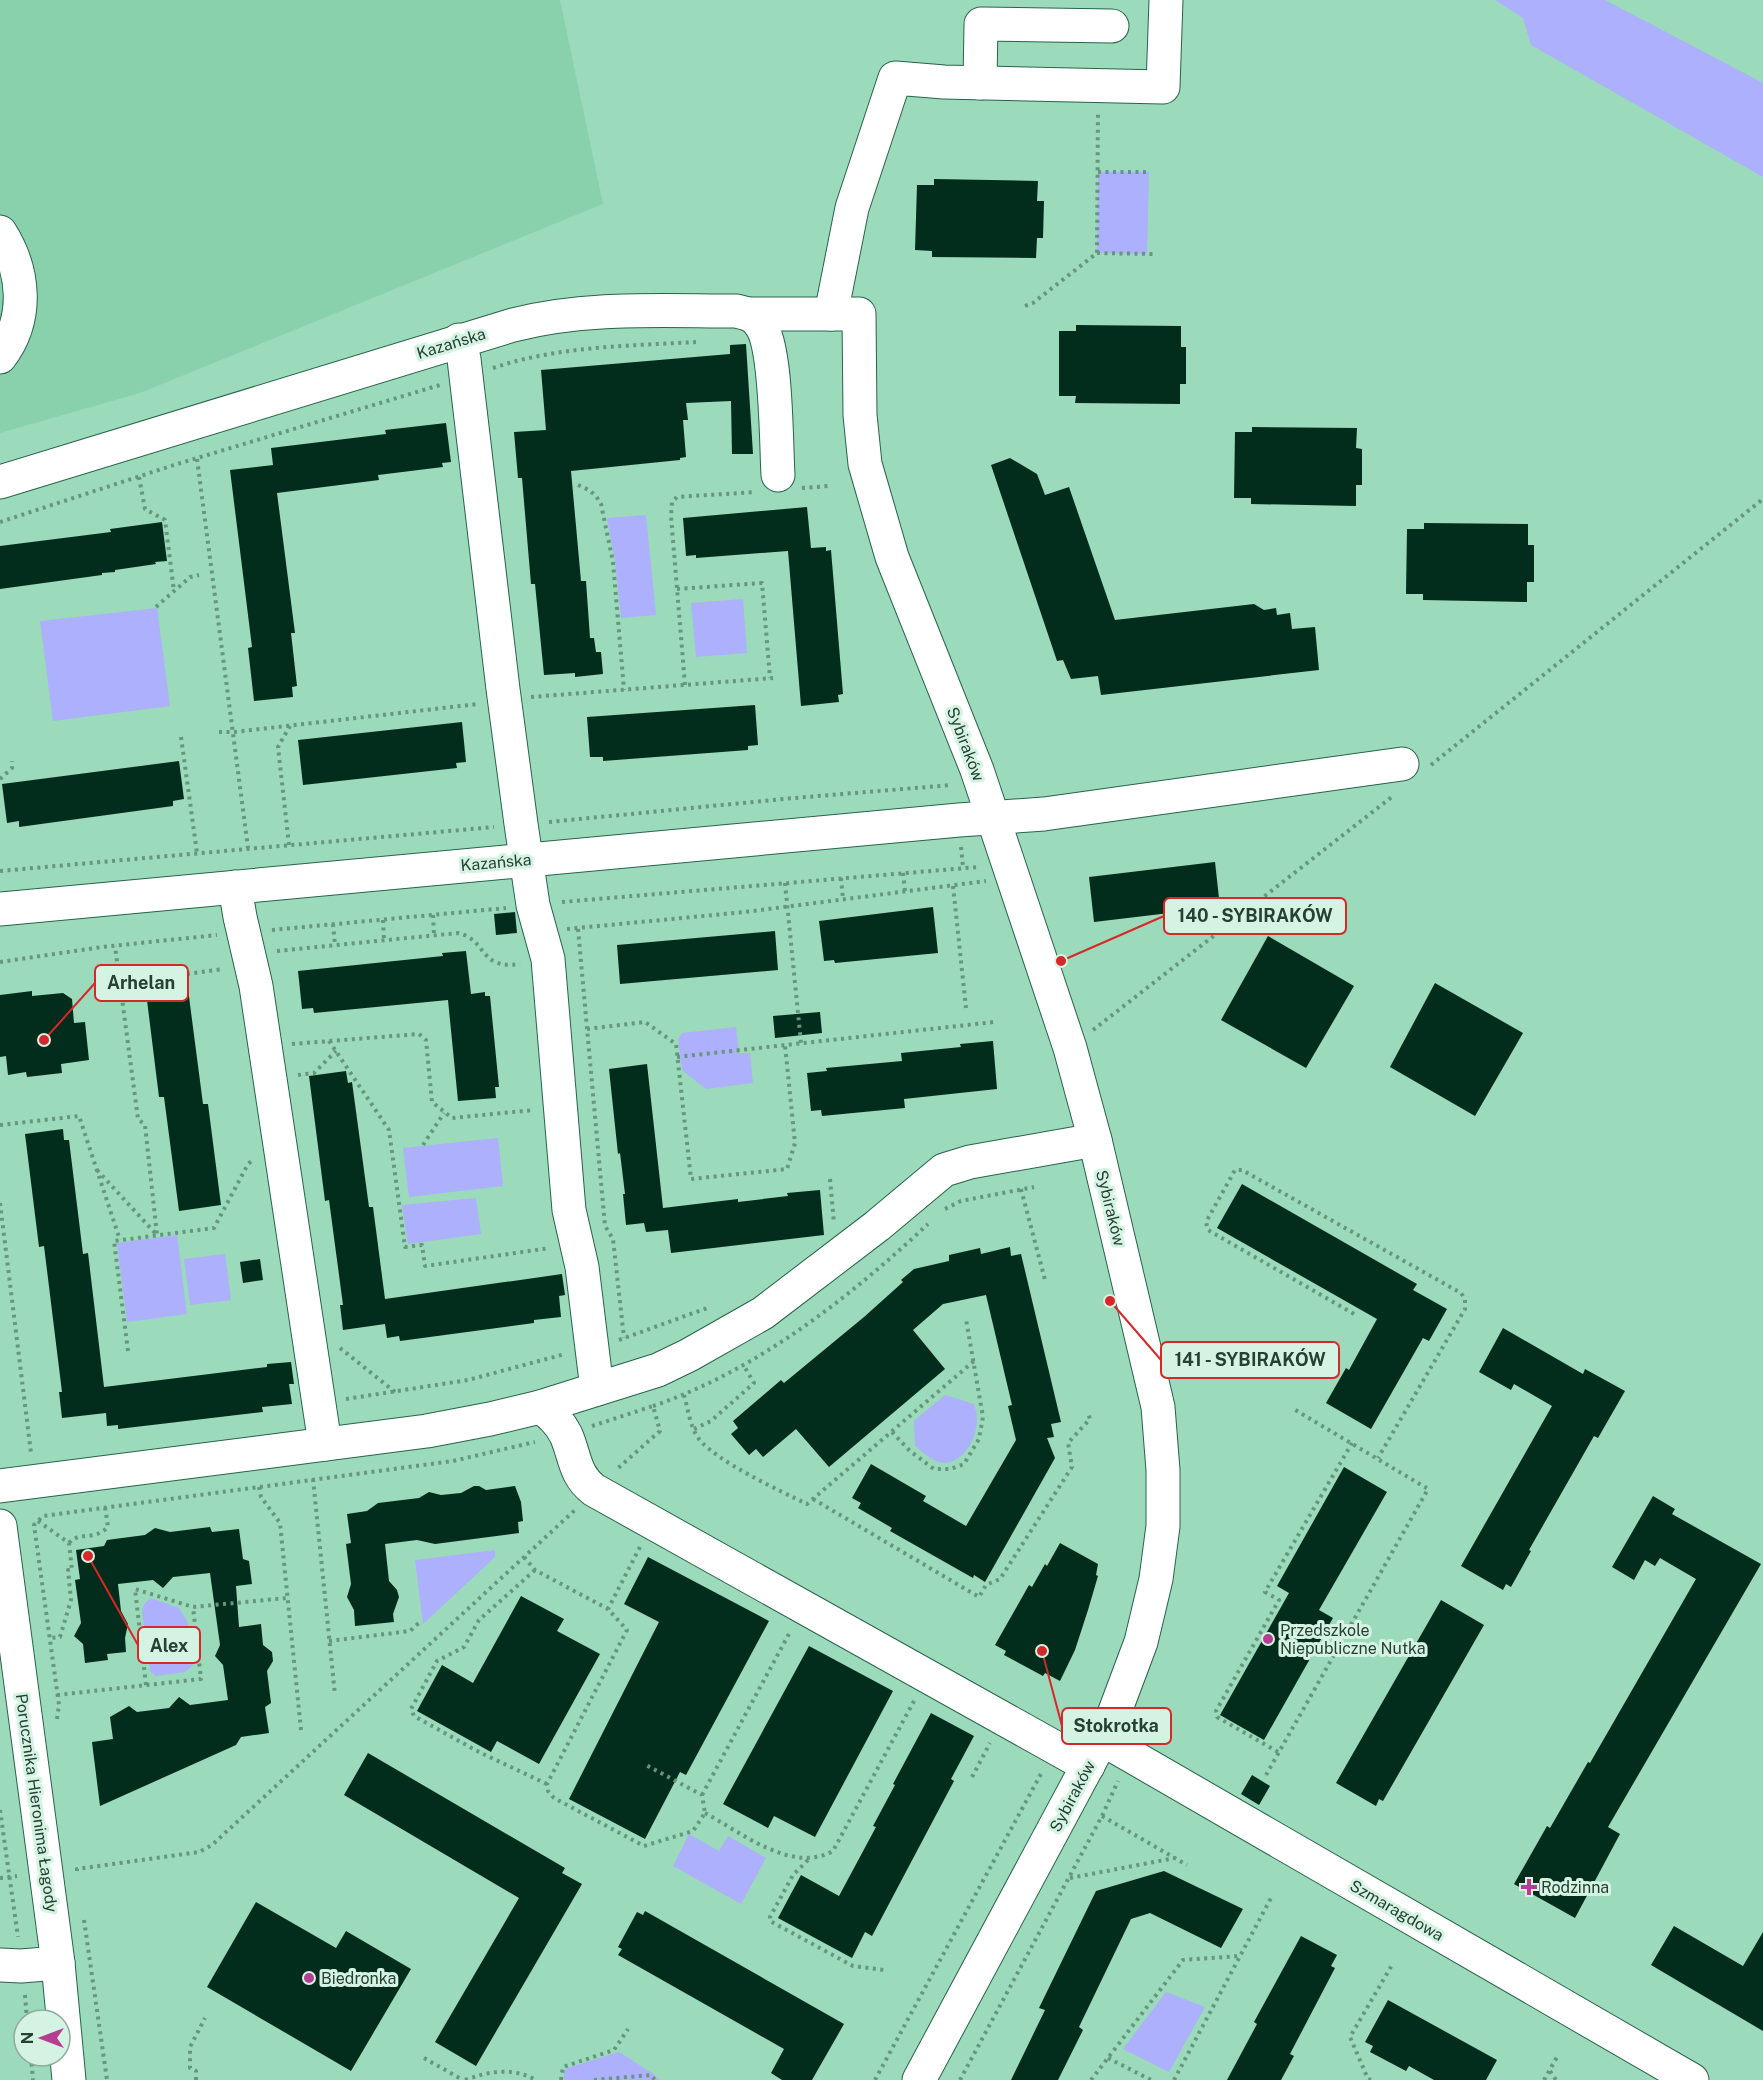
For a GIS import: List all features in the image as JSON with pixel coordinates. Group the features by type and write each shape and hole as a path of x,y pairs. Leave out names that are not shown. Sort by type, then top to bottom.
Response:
{"street":[{"path":"1112,26 981,24 980,83 1163,87 1166,0"},
{"name":"Sybiraków","path":"919,2080 1114,1714 1141,1642 1149,1613 1163,1526 1163,1470 1158,1407 1095,1140 1070,1048 977,770 892,556 865,464 845,314 852,208 895,78 980,83"},
{"path":"0,232 17,267 21,307 15,331 0,357"},
{"name":"Kazańska","path":"0,482 255,405 459,340 546,316 586,312 736,311 750,314 845,314"},
{"path":"750,314 765,330 770,350 778,485"},
{"path":"459,340 464,359 513,700 521,825 540,932 561,1107 569,1210 582,1267 587,1393"},
{"name":"Kazańska","path":"0,909 1044,814 1402,764"},
{"path":"236,886 281,1152 325,1444"},
{"path":"0,1486 427,1431 490,1419 587,1393 658,1370 689,1356 763,1313 877,1226 944,1170 970,1162 1095,1140"},
{"path":"566,1435 571,1404 587,1393"},
{"path":"540,1407 550,1413 566,1435 578,1471 594,1490"},
{"name":"Szmaragdowa","path":"594,1490 1055,1748 1095,1752 1692,2080"},
{"name":"Porucznika Hieronima Łagody","path":"0,1526 58,1963 69,2080"},
{"path":"0,1965 58,1963"}],"path":[{"path":"1097,253 1098,112"},
{"path":"1098,172 1149,172"},
{"path":"1025,306 1034,303 1097,253 1155,254"},
{"path":"0,522 197,459 248,848"},
{"path":"140,477 145,509 165,520 174,591"},
{"path":"578,484 596,496 601,504 613,562 624,690"},
{"path":"685,685 676,589 672,502 677,497 778,485 829,486"},
{"path":"156,607 190,578 199,575"},
{"path":"219,732 513,700 771,678 762,583 676,589"},
{"path":"289,845 278,747 290,726"},
{"path":"181,737 197,853"},
{"path":"0,779 12,768 12,761"},
{"path":"0,871 955,785"},
{"path":"0,962 115,946 248,950 335,945 458,933 465,934 482,949 487,958 505,966 540,932 785,883 981,866 986,881 745,912 540,932 433,915 333,924 248,950 120,983"},
{"path":"903,873 905,891"},
{"path":"842,878 843,899"},
{"path":"785,883 801,1043"},
{"path":"953,885 966,1008"},
{"path":"433,915 434,935"},
{"path":"382,920 384,940"},
{"path":"333,924 335,945"},
{"path":"578,929 605,1226 613,1239 624,1338"},
{"path":"115,946 138,1119 145,1125 157,1235"},
{"path":"587,1029 645,1022 676,1044 691,1179 787,1169 795,1143 785,1045"},
{"path":"677,1057 994,1022"},
{"path":"287,1044 420,1034 426,1040 432,1102 452,1118 561,1107"},
{"path":"329,1041 389,1130 405,1247 422,1245 425,1266 577,1244"},
{"path":"292,1076 314,1073 336,1051"},
{"path":"423,1145 444,1113"},
{"path":"0,1125 79,1116 120,1240"},
{"path":"128,1351 114,1241 214,1227 248,1164 262,1155 281,1152"},
{"path":"97,1170 157,1235"},
{"path":"1354,1314 1208,1230 1206,1222 1235,1170 1242,1170 1461,1293 1465,1299 1465,1309 1378,1458"},
{"path":"943,1211 961,1202 1034,1187"},
{"path":"1021,1190 1045,1280"},
{"path":"0,1203 32,1461"},
{"path":"57,1722 59,1705 34,1525 44,1516 453,1461 566,1435 653,1406 684,1395 744,1366 830,1307 900,1251 934,1219"},
{"path":"892,1432 910,1451 934,1469 950,1469 964,1464 979,1439 983,1417 966,1319"},
{"path":"335,1344 396,1392"},
{"path":"684,1395 699,1439 713,1452 807,1504 974,1361"},
{"path":"694,1429 711,1421 754,1383 744,1366"},
{"path":"79,1880 77,1869 199,1852 212,1845 660,1431 653,1406"},
{"path":"1266,1775 1428,1489 1292,1408"},
{"path":"813,1498 979,1597 986,1585 1000,1580 1072,1467 1068,1443 1090,1419 1088,1413"},
{"path":"1278,1752 1217,1717 1216,1710 1279,1600 1265,1592 1352,1443"},
{"path":"313,1479 334,1695"},
{"path":"259,1486 261,1497 280,1522 300,1730"},
{"path":"69,1543 74,1538 100,1534 108,1527 105,1507"},
{"path":"38,1521 69,1543 72,1569 68,1570 72,1600 60,1637 49,1638"},
{"path":"608,1609 640,1546"},
{"path":"524,1557 536,1570 608,1609 627,1630 547,1784 548,1791 554,1798 644,1846 693,1831 705,1813 702,1795 791,1630"},
{"path":"536,1570 478,1620 464,1647 437,1661 411,1710 414,1716 478,1752 547,1784"},
{"path":"146,1685 135,1589 194,1607 287,1598"},
{"path":"57,1695 201,1679 194,1607"},
{"path":"329,1641 410,1631 421,1621"},
{"path":"705,1813 784,1855 808,1859 819,1858 833,1851 915,1700"},
{"path":"875,2080 1055,1748"},
{"path":"646,1765 702,1795"},
{"path":"960,2080 1107,1806"},
{"path":"0,1810 10,1877 0,1878"},
{"path":"1102,1816 1187,1865"},
{"path":"1069,1878 1174,1858"},
{"path":"808,1859 793,1875 770,1921 853,1966 884,1970"},
{"path":"1174,2080 1271,1898"},
{"path":"84,1915 107,2080"},
{"path":"1091,2080 1183,1960 1239,1956"},
{"path":"1371,2080 1368,2079 1350,2037 1392,1965"},
{"path":"196,2080 196,2071 190,2068 190,2047 205,2018"},
{"path":"561,2080 563,2067 614,2050 628,2029"},
{"path":"1544,2080 1557,2057"},
{"path":"424,2058 464,2080 484,2073 521,2072 536,2080"},
{"path":"1108,2058 1151,2080"},
{"path":"1550,2071 1557,2080"},
{"path":"594,2080 651,2076 655,2080"}],"shaded area":[{"path":"0,0 560,0 603,204 140,393 0,433"},
{"path":"1495,0 1605,0 1763,83 1763,177 1531,45 1523,18"},
{"path":"1098,172 1149,172 1147,254 1097,253"},
{"path":"646,515 656,615 621,618 615,561 607,518"},
{"path":"743,599 747,653 696,657 691,603"},
{"path":"157,608 170,706 53,721 40,621"},
{"path":"736,1027 739,1053 750,1053 753,1083 706,1089 682,1070 678,1039 682,1033"},
{"path":"498,1138 503,1186 409,1197 403,1148"},
{"path":"476,1198 481,1234 408,1244 402,1205"},
{"path":"177,1235 187,1314 127,1322 117,1243"},
{"path":"225,1254 231,1300 190,1305 184,1259"},
{"path":"945,1395 974,1404 977,1418 975,1434 967,1449 961,1456 947,1463 933,1459 915,1446 914,1421"},
{"path":"495,1550 495,1557 423,1624 415,1560"},
{"path":"151,1598 179,1608 188,1623 193,1665 185,1672 156,1676 150,1671 142,1610"},
{"path":"689,1834 719,1851 728,1836 766,1858 741,1904 673,1866"},
{"path":"1166,1992 1205,2007 1169,2072 1123,2049"},
{"path":"619,2052 660,2080 564,2080 564,2072 567,2068"}],"building":[{"path":"934,179 1038,181 1037,201 1044,201 1043,238 1037,238 1036,258 932,257 932,251 915,250 917,185 934,185"},
{"path":"1076,325 1181,326 1181,347 1186,347 1186,384 1180,384 1180,404 1075,403 1076,396 1059,396 1059,331 1076,331"},
{"path":"746,344 753,454 732,454 731,401 686,403 688,420 683,420 686,457 680,460 571,471 581,581 586,581 590,638 594,638 596,652 601,652 603,674 575,677 575,673 544,675 535,584 531,584 522,478 518,478 514,432 546,430 541,370 730,354 730,345"},
{"path":"446,423 451,462 442,463 443,467 378,475 379,480 277,493 295,633 291,633 297,686 292,687 293,697 254,701 248,648 252,647 230,470 273,465 271,448 386,434 385,430"},
{"path":"1252,427 1357,428 1356,448 1362,449 1362,485 1356,485 1356,506 1251,504 1251,498 1234,498 1235,432 1252,432"},
{"path":"1010,458 1037,474 1045,495 1069,487 1115,620 1254,604 1264,610 1276,608 1277,615 1290,613 1292,629 1315,627 1319,670 1101,695 1098,676 1071,679 1063,660 1057,661 991,465"},
{"path":"807,507 811,548 826,547 826,551 831,550 843,694 838,695 839,702 801,706 788,551 696,558 696,555 686,556 683,518"},
{"path":"162,522 167,561 115,570 115,572 102,573 102,575 0,589 0,546 111,532 110,529"},
{"path":"1424,523 1528,524 1528,545 1534,545 1534,582 1527,582 1527,602 1423,600 1423,594 1406,594 1407,529 1424,529"},
{"path":"755,705 758,745 748,746 748,750 603,761 603,757 590,757 587,717"},
{"path":"462,722 466,762 456,763 457,768 303,785 298,740"},
{"path":"179,761 184,799 173,801 173,806 19,827 19,821 7,823 2,784"},
{"path":"1215,862 1220,907 1094,922 1089,877"},
{"path":"933,907 938,953 835,963 834,960 824,961 819,921"},
{"path":"515,912 517,933 496,935 494,914"},
{"path":"775,931 778,970 620,984 617,945"},
{"path":"1268,936 1354,986 1306,1068 1221,1020"},
{"path":"466,951 471,994 485,992 485,996 490,996 499,1087 495,1087 496,1098 458,1101 448,1000 314,1013 313,1008 302,1009 298,971 443,956 442,953"},
{"path":"182,979 183,990 188,989 203,1104 208,1104 221,1205 179,1211 164,1097 159,1097 145,984"},
{"path":"1435,983 1523,1033 1475,1116 1390,1067"},
{"path":"32,991 32,996 63,993 72,999 74,1023 85,1022 89,1060 61,1064 62,1073 27,1077 26,1072 8,1075 6,1056 0,1057 0,995"},
{"path":"820,1012 822,1033 775,1038 773,1016"},
{"path":"993,1041 997,1089 904,1099 905,1108 822,1116 821,1110 811,1111 807,1073 827,1071 826,1068 902,1061 901,1053 961,1047 960,1044"},
{"path":"647,1064 663,1208 738,1199 738,1202 788,1196 787,1193 820,1190 824,1235 671,1253 668,1230 646,1232 644,1223 626,1225 623,1194 625,1194 620,1153 618,1154 609,1069"},
{"path":"346,1071 348,1083 352,1082 369,1207 373,1207 385,1299 562,1274 565,1295 559,1296 561,1317 534,1320 534,1323 400,1341 399,1336 387,1338 385,1324 343,1330 340,1305 343,1305 329,1200 325,1201 309,1076"},
{"path":"63,1129 64,1140 69,1140 83,1254 88,1253 104,1387 291,1362 294,1384 289,1384 292,1404 262,1407 263,1412 118,1429 118,1425 107,1426 106,1413 62,1418 59,1392 62,1392 44,1246 39,1247 25,1134"},
{"path":"1242,1184 1417,1284 1413,1290 1447,1309 1429,1341 1423,1338 1371,1429 1326,1403 1346,1368 1349,1370 1377,1319 1217,1228"},
{"path":"1010,1247 1011,1256 1021,1254 1061,1422 1051,1424 1054,1437 1047,1438 1055,1458 985,1582 974,1575 973,1578 890,1531 892,1528 858,1508 861,1503 852,1498 871,1464 926,1496 923,1501 966,1526 1016,1440 1008,1406 1012,1405 986,1295 943,1304 913,1330 945,1369 829,1467 796,1429 763,1457 756,1449 749,1455 731,1434 738,1428 733,1421 781,1380 784,1383 864,1317 914,1269 949,1261 949,1255 980,1248 981,1254"},
{"path":"260,1259 263,1280 243,1283 240,1262"},
{"path":"1503,1328 1583,1374 1585,1369 1625,1391 1598,1438 1594,1436 1529,1550 1531,1551 1511,1587 1506,1584 1503,1590 1461,1566 1552,1406 1514,1384 1511,1390 1479,1372"},
{"path":"1344,1467 1387,1492 1319,1610 1333,1618 1264,1740 1220,1715 1289,1593 1277,1586"},
{"path":"474,1486 486,1490 515,1486 521,1502 523,1521 518,1522 519,1533 435,1544 417,1540 385,1544 389,1581 397,1590 399,1597 393,1614 394,1622 355,1626 354,1610 347,1597 351,1584 346,1544 351,1543 347,1514 367,1511 378,1503 419,1498 429,1492 441,1495 461,1493"},
{"path":"1653,1496 1675,1509 1672,1514 1761,1564 1608,1827 1620,1834 1575,1918 1514,1884 1547,1826 1550,1828 1588,1762 1590,1763 1696,1579 1660,1558 1655,1566 1645,1560 1634,1580 1612,1567"},
{"path":"210,1527 212,1532 239,1529 243,1559 249,1561 252,1584 236,1586 239,1627 261,1624 263,1645 272,1652 273,1661 267,1671 271,1703 265,1707 269,1733 241,1737 236,1745 100,1806 92,1742 113,1739 110,1717 129,1706 137,1712 169,1708 179,1697 190,1705 228,1700 223,1665 215,1656 220,1645 210,1573 173,1577 163,1588 153,1580 118,1584 121,1611 128,1624 125,1638 126,1652 107,1654 108,1660 85,1663 83,1644 74,1636 81,1623 75,1580 80,1579 76,1550 104,1546 107,1540 145,1535 155,1528 170,1532"},
{"path":"1060,1543 1098,1564 1096,1575 1098,1576 1075,1650 1060,1681 1045,1673 1043,1676 1004,1655 1006,1651 995,1645 1029,1585 1032,1587"},
{"path":"648,1557 769,1621 686,1775 680,1772 645,1839 569,1799 659,1622 624,1604"},
{"path":"521,1596 564,1619 557,1631 600,1654 539,1764 497,1741 491,1752 417,1711 442,1665 473,1683"},
{"path":"1441,1600 1484,1625 1383,1801 1379,1799 1376,1806 1336,1783"},
{"path":"809,1646 893,1691 815,1837 774,1816 768,1828 723,1804"},
{"path":"931,1713 974,1736 951,1779 954,1781 872,1936 865,1932 852,1958 778,1918 801,1875 839,1896 876,1827 873,1826 895,1785 893,1784"},
{"path":"368,1753 565,1868 562,1873 582,1884 476,2066 435,2042 519,1898 344,1795"},
{"path":"1252,1775 1270,1786 1259,1805 1241,1794"},
{"path":"1164,1871 1243,1909 1221,1948 1150,1913 1131,1919 1079,2027 1083,2030 1058,2080 1011,2080 1045,2010 1039,2008 1096,1891"},
{"name":"Biedronka","path":"256,1902 336,1948 346,1931 411,1969 351,2071 207,1987"},
{"path":"645,1911 844,2024 812,2080 782,2080 771,2073 784,2049 618,1955 622,1949 618,1947 637,1912 643,1915"},
{"path":"1674,1926 1743,1966 1763,1932 1763,2031 1651,1965"},
{"path":"1301,1936 1337,1955 1331,1966 1335,1968 1290,2054 1294,2056 1281,2080 1227,2080 1257,2024 1254,2022"},
{"path":"1388,2000 1497,2060 1486,2080 1434,2080 1409,2066 1406,2071 1370,2052 1373,2046 1365,2042"}],"place":[{"name":"140 - SYBIRAKÓW","path":"1061,961"},
{"name":"Arhelan","path":"44,1040"},
{"name":"141 - SYBIRAKÓW","path":"1110,1301"},
{"name":"Alex","path":"88,1556"},
{"name":"Przedszkole Niepubliczne Nutka","path":"1268,1639"},
{"name":"Stokrotka","path":"1042,1651"},
{"name":"Rodzinna","path":"1529,1887"},
{"name":"Biedronka","path":"309,1978"}]}
